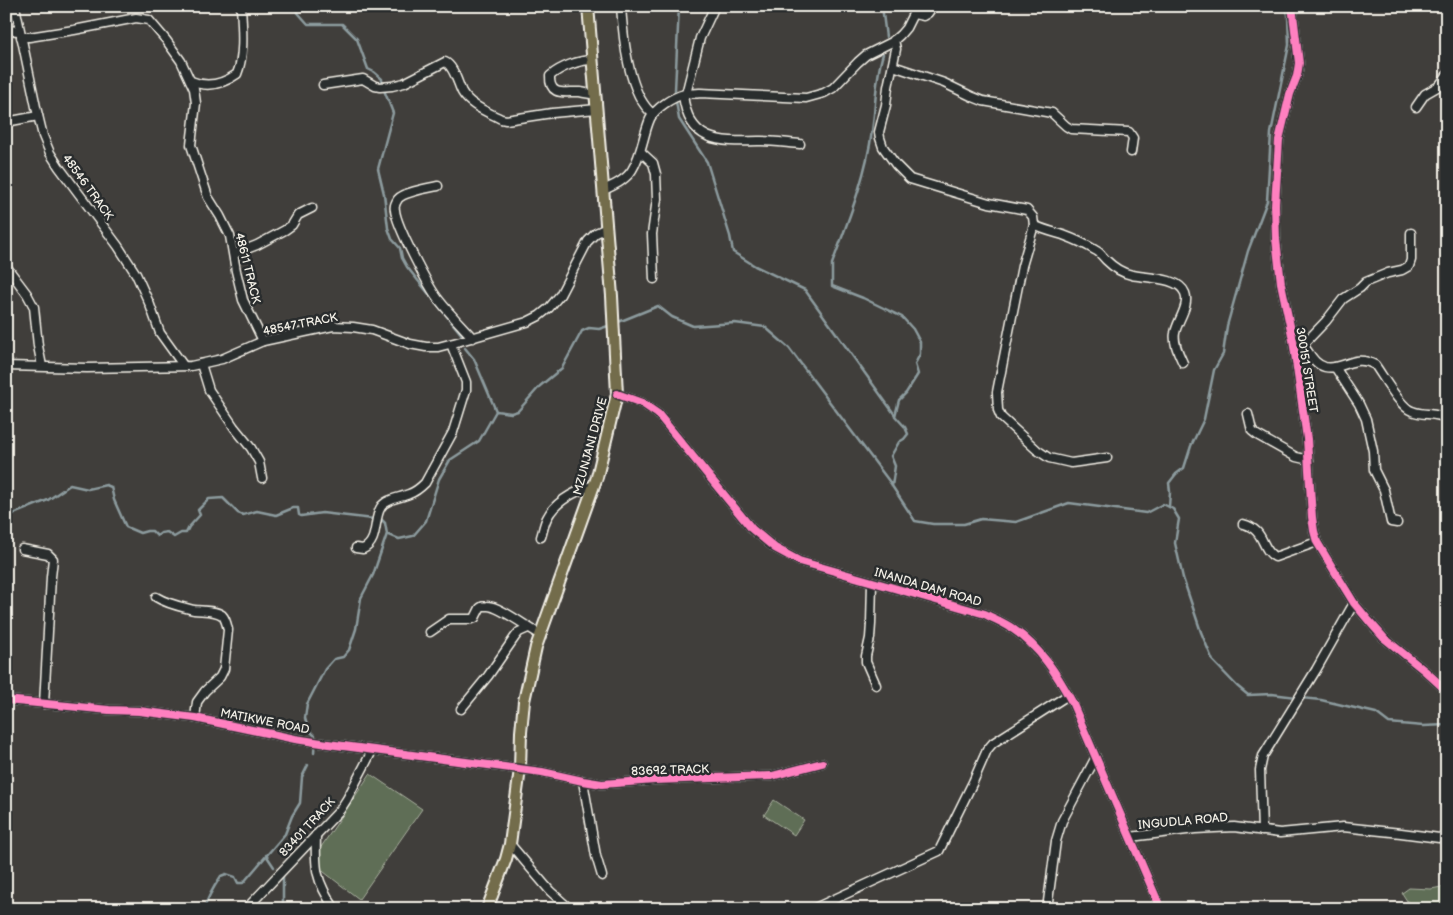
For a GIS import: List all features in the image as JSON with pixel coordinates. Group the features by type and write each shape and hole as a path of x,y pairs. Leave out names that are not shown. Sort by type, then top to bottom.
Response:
{"main road":[{"name":"MZUNJANI DRIVE","path":"487,909 510,844 520,769 524,701 529,676 540,634 594,485 616,394 612,296 588,6"}],"street":[{"name":"48546 TRACK","path":"15,6 38,116 50,153 118,246 136,274 160,333 183,365"},
{"path":"191,81 208,85 220,83 237,74 240,65 242,39 241,6"},
{"path":"621,6 628,62 642,100 653,114"},
{"path":"715,6 700,38 684,94 684,108 688,120 694,128 706,136 738,142 762,141 800,144"},
{"path":"604,190 629,174 633,169 641,152 650,119 663,105 684,94 700,93 800,98 817,95 833,88 866,55 894,40 906,28 917,6"},
{"path":"914,14 923,16 933,6"},
{"name":"300151 STREET","path":"1292,6 1299,63 1278,140 1275,205 1276,239 1281,283 1292,340 1309,460 1314,531 1318,542 1354,603 1384,638 1447,691"},
{"name":"48611 TRACK","path":"20,34 29,37 136,18 149,20 157,28 181,61 191,81 196,98 194,126 190,142 208,197 230,236 243,300 263,341"},
{"path":"6,30 20,34"},
{"path":"894,40 896,49 880,138 883,147 901,172 910,179 975,199 1027,210 1033,217 1034,225 1022,266 997,392 998,410 1001,417 1037,450 1049,458 1071,464 1107,458"},
{"path":"593,60 578,61 557,71 550,76 550,80 555,90 559,93 582,92 596,95"},
{"path":"323,85 363,79 375,86 392,86 445,62 450,66 469,102 501,119 506,120 552,112 597,109"},
{"path":"893,66 944,83 983,101 1052,113 1071,129 1129,132 1133,138 1131,152"},
{"path":"1416,107 1425,94 1439,86 1447,75"},
{"path":"6,122 38,116"},
{"path":"641,152 653,163 656,174 657,199 652,234 654,279"},
{"path":"438,186 425,188 401,197 394,210 404,235 433,291 473,338"},
{"path":"234,254 257,246 292,226 298,216 312,208"},
{"path":"1034,225 1094,249 1121,271 1180,286 1186,298 1175,335 1175,342 1183,363"},
{"name":"48547 TRACK","path":"6,366 87,368 201,364 230,356 263,341 333,326 372,330 410,344 426,347 451,344 527,322 539,316 549,308 564,289 588,241 596,233 607,228"},
{"path":"1303,345 1326,321 1343,299 1366,282 1409,266 1411,260 1411,233"},
{"path":"6,266 34,306 42,366"},
{"path":"1292,340 1303,345 1308,354 1324,367 1335,367 1363,360 1375,365 1406,408 1447,419"},
{"path":"356,548 364,549 369,545 378,512 384,503 409,494 425,483 453,432 466,386 451,344"},
{"path":"201,364 209,390 251,448 258,462 262,478"},
{"path":"1335,367 1359,404 1366,419 1373,451 1374,470 1384,490 1391,522 1397,522"},
{"name":"INANDA DAM ROAD","path":"616,394 642,403 658,414 752,530 776,548 799,561 985,614 1013,628 1039,650 1058,676 1068,695 1161,909"},
{"path":"1248,414 1252,431 1256,435 1296,457 1309,460"},
{"path":"541,537 547,518 559,503 579,490 594,485"},
{"path":"1242,524 1257,531 1271,554 1275,557 1318,542"},
{"path":"22,549 48,554 53,559 44,704"},
{"path":"872,582 871,631 866,662 876,685"},
{"path":"156,597 187,608 220,614 225,619 227,625 224,670 197,702 195,718"},
{"path":"1262,831 1261,761 1354,603"},
{"path":"430,632 450,620 475,618 480,608 486,606 497,608 540,634"},
{"path":"461,709 488,676 519,632 528,628"},
{"path":"813,909 827,906 939,850 987,750 993,743 1068,695"},
{"name":"MATIKWE ROAD","path":"6,700 139,711 195,718 295,739 372,751 520,769"},
{"name":"83401 TRACK","path":"246,909 253,906 340,810 372,751"},
{"path":"1047,909 1056,841 1062,821 1096,757"},
{"name":"83692 TRACK","path":"520,769 602,784 655,780 772,776 822,763"},
{"path":"583,782 596,856 602,876"},
{"name":"INGUDLA ROAD","path":"1130,837 1195,829 1234,827 1280,833 1343,828 1447,839"},
{"path":"316,835 315,867 317,877 334,909"},
{"path":"510,844 541,881 570,909"}],"green space":[{"path":"370,774 422,809 359,899 311,862"},
{"path":"774,800 804,820 794,835 764,815"},
{"path":"1447,886 1447,909 1412,909 1402,893 1409,888 1431,889"}],"waterway":[{"path":"292,6 308,24 342,24 357,39 368,69 382,79 382,83"},
{"path":"675,90 679,6"},
{"path":"882,6 886,37"},
{"path":"1169,507 1169,483 1184,468 1191,446 1204,419 1214,370 1223,354 1227,326 1248,251 1267,201 1271,133 1289,45 1286,6"},
{"path":"883,54 877,82 869,148 856,199 832,264 832,286 863,298 902,317 913,329 920,342 920,354 915,364 918,374 906,393 899,400 895,416 905,427 908,434 899,442 891,456 895,466 892,486 915,521 933,524 964,524 981,519 1016,522 1069,503 1146,513 1163,504 1173,509 1179,519 1175,543 1183,578 1213,661 1248,695 1272,694 1296,697"},
{"path":"384,90 393,113 378,169 384,194 388,228 392,239 400,248 402,258 407,267 462,335"},
{"path":"676,101 679,119 707,162 730,236 733,252 755,266 805,290 895,415"},
{"path":"616,323 658,306 672,317 693,326 735,323 765,327 789,348 892,485"},
{"path":"387,534 399,539 413,536 426,521 439,479 450,460 479,441 496,411 511,413 518,411 540,386 562,368 582,331 589,328 599,329 611,325"},
{"path":"465,348 474,359 496,411"},
{"path":"6,517 48,500 70,485 88,489 106,485 111,487 114,500 126,527 140,533 152,531 157,536 167,532 174,537 181,533 186,533 200,515 198,510 209,499 223,498 238,513 243,515 257,511 276,515 293,508 298,508 299,515 301,516 322,513 382,520 385,523 387,534 373,575 361,598 356,629 349,650 343,657 334,659 325,669 307,704 305,718 308,729 315,736 314,753"},
{"path":"1301,698 1321,700 1376,713 1389,723 1423,726 1447,725"},
{"path":"204,909 211,892 221,876 226,874 235,877 238,883 243,883 285,834 292,816 300,803 302,777 308,765"},
{"path":"266,855 274,867"},
{"path":"283,875 283,909"}],"cycle path":[{"path":"1292,6 1299,63 1279,140 1275,205 1276,239 1281,283 1293,340 1307,439 1314,531 1317,542 1354,603 1384,638 1447,691"},
{"path":"617,394 642,403 658,414 752,529 775,548 799,561 985,614 1010,627 1032,644 1054,671 1072,702 1161,909"},
{"path":"6,700 139,711 195,718 295,739 542,772 602,784 655,780 772,776 822,763"}]}
